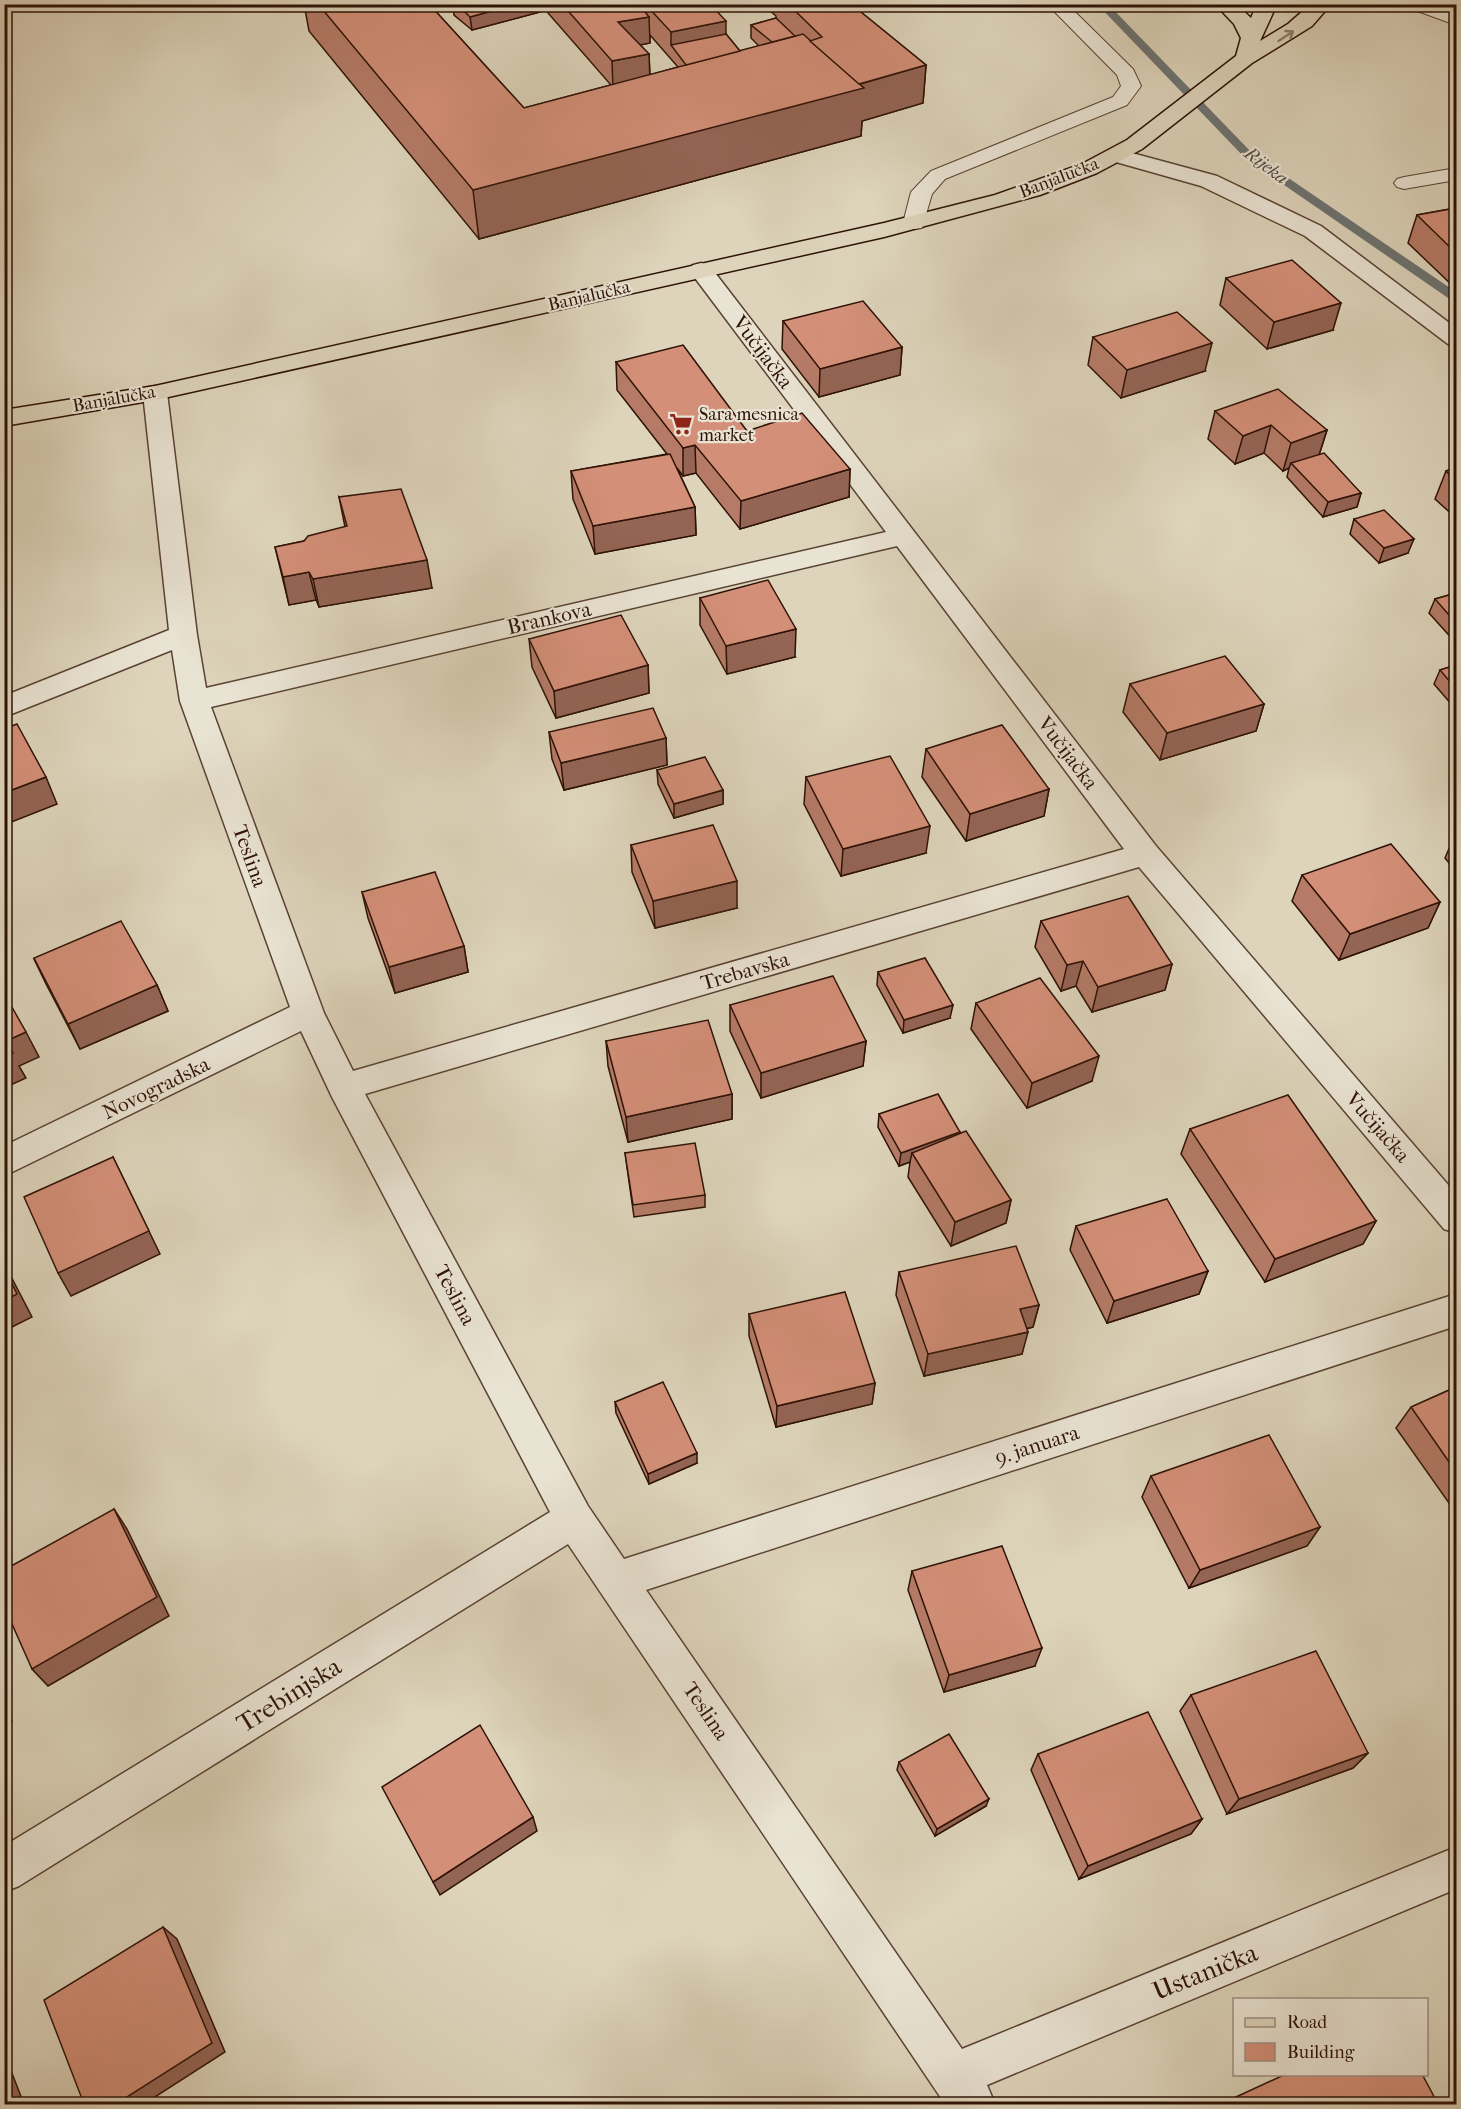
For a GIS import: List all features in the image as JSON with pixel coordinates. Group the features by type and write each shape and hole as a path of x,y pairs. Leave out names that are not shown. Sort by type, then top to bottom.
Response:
{"main road":[{"path":"1224,4 1242,21 1251,38"},
{"path":"1241,62 1267,4"},
{"path":"1320,8 1343,4"},
{"name":"Banjalučka","path":"4,418 155,393 975,208 1041,187 1117,155 1159,129 1241,62 1288,36 1320,8"}],"street":[{"path":"1117,155 1209,181 1313,231 1456,339"},
{"name":"Vučijačka","path":"701,270 1145,855 1456,1218"},
{"name":"Teslina","path":"155,393 183,635 194,701 308,1013 344,1087 574,1519 618,1580 963,2090"},
{"name":"Brankova","path":"194,701 904,536"},
{"path":"4,707 183,635"},
{"name":"Trebavska","path":"344,1087 1145,855"},
{"name":"Novogradska","path":"4,1162 308,1013"},
{"name":"9. januara","path":"618,1580 1456,1311"},
{"name":"Trebinjska","path":"4,1871 574,1519"},
{"name":"Ustanička","path":"963,2090 1456,1868"}],"lane":[{"path":"914,223 922,192 938,175 1120,101 1131,86 1126,73 1056,4"},
{"path":"1416,4 1456,19"},
{"path":"1404,183 1456,174"}],"building":[{"path":"318,4 429,4 524,108 803,34 864,88 473,190"},
{"path":"457,4 517,4 470,17"},
{"path":"562,4 639,4 649,17 618,22 649,54 612,61"},
{"path":"710,4 726,21 671,32 646,5"},
{"path":"788,4 851,4 926,65 859,84 810,41 822,37"},
{"path":"776,18 795,36 772,42 751,25"},
{"path":"726,34 740,51 686,65 671,45"},
{"path":"1456,208 1456,253 1417,215"},
{"path":"1292,260 1341,303 1274,322 1226,278"},
{"path":"863,301 902,347 820,369 783,321"},
{"path":"1177,312 1212,343 1127,370 1093,337"},
{"path":"683,345 747,431 802,413 850,469 741,501 695,445 683,448 616,362"},
{"path":"1278,389 1327,430 1291,443 1271,425 1243,436 1215,411"},
{"path":"1324,453 1361,493 1328,502 1291,463"},
{"path":"670,454 695,507 593,526 571,471"},
{"path":"1456,467 1456,481 1446,471"},
{"path":"401,489 427,560 313,579 309,572 283,577 275,547 304,541 308,536 347,526 339,497"},
{"path":"1384,510 1414,539 1384,548 1354,519"},
{"path":"768,580 796,629 726,646 700,598"},
{"path":"1456,593 1456,623 1435,599"},
{"path":"621,615 648,665 554,691 529,639"},
{"path":"1225,656 1264,704 1167,733 1130,684"},
{"path":"1456,665 1456,689 1440,670"},
{"path":"653,708 666,738 561,763 549,732"},
{"path":"17,724 46,777 4,793 4,729"},
{"path":"1002,725 1049,789 970,814 926,749"},
{"path":"890,756 930,826 843,849 806,777"},
{"path":"705,757 723,790 674,804 657,770"},
{"path":"713,825 737,881 653,901 631,845"},
{"path":"1391,844 1440,902 1350,934 1302,875"},
{"path":"435,872 464,946 389,967 362,892"},
{"path":"1128,896 1172,964 1098,987 1083,961 1067,965 1041,921"},
{"path":"121,921 157,985 68,1024 34,958"},
{"path":"925,958 953,1005 904,1020 878,972"},
{"path":"833,976 866,1041 761,1073 730,1005"},
{"path":"1040,978 1099,1056 1032,1083 976,1003"},
{"path":"4,993 26,1032 6,1041 13,1053 4,1057"},
{"path":"708,1020 732,1094 626,1117 606,1041"},
{"path":"938,1094 960,1132 901,1153 879,1114"},
{"path":"1288,1095 1376,1221 1275,1259 1190,1129"},
{"path":"966,1131 1011,1200 955,1222 912,1153"},
{"path":"695,1143 705,1195 633,1205 625,1153"},
{"path":"113,1157 149,1231 58,1273 24,1197"},
{"path":"1167,1199 1208,1271 1114,1301 1076,1226"},
{"path":"1016,1246 1039,1305 1020,1309 1028,1332 928,1354 899,1272"},
{"path":"4,1268 17,1294 4,1301"},
{"path":"845,1292 875,1383 777,1406 749,1314"},
{"path":"663,1382 697,1453 648,1474 615,1402"},
{"path":"1456,1387 1456,1472 1411,1407"},
{"path":"1269,1435 1320,1527 1200,1570 1151,1476"},
{"path":"114,1509 157,1597 32,1669 4,1606 4,1570"},
{"path":"1002,1546 1042,1648 949,1675 912,1571"},
{"path":"1316,1651 1368,1753 1239,1799 1191,1695"},
{"path":"1148,1712 1202,1819 1088,1866 1038,1754"},
{"path":"480,1725 533,1817 433,1882 382,1787"},
{"path":"949,1734 989,1799 937,1829 899,1762"},
{"path":"163,1927 212,2043 116,2104 84,2104 44,2000"},
{"path":"1282,2076 1423,2076 1438,2104 1239,2104 1236,2097"},
{"path":"4,2093 9,2104 4,2104"}],"waterway":[{"name":"Rijeka","path":"1102,4 1249,156 1456,297"}],"place":[{"name":"Sara mesnica market","path":"681,424"}]}
